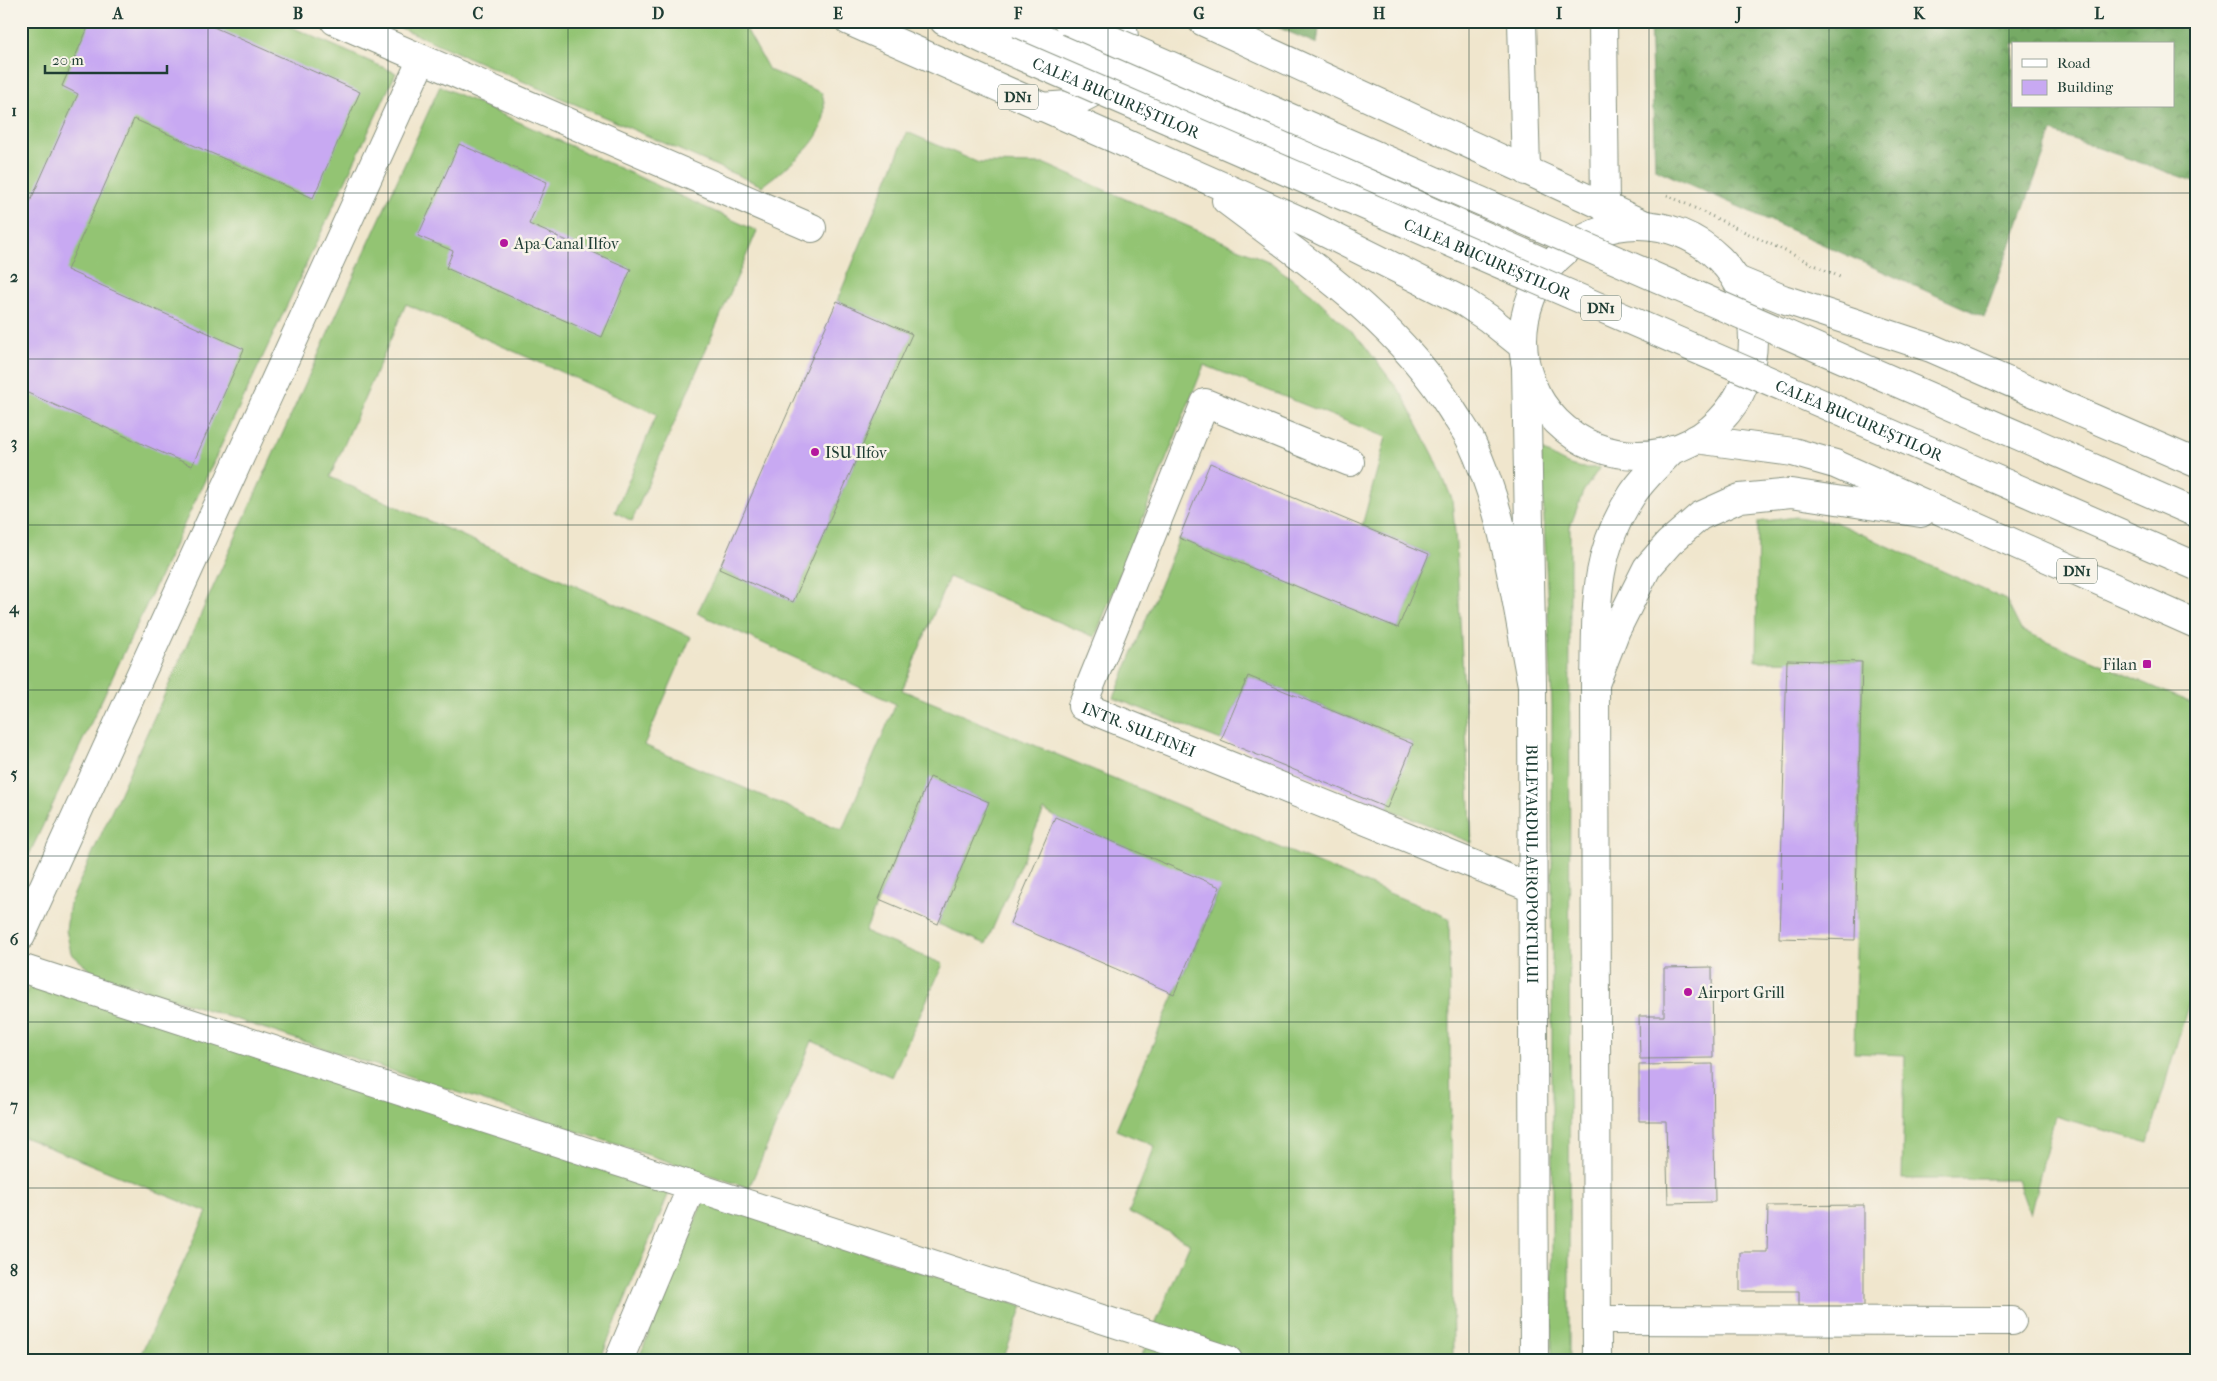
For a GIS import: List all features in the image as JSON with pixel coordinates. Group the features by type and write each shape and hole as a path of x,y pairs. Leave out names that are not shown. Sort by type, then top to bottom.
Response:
{"main road":[{"path":"335,21 812,228"},
{"name":"DN1","path":"849,21 1040,107 1187,170 1310,226 1434,286 1488,318 1525,357"},
{"name":"CALEA BUCUREȘTILOR","path":"944,21 2196,566"},
{"path":"1004,21 1550,265"},
{"path":"1068,21 2196,513"},
{"path":"1040,107 1069,105 1094,92 1113,71 1124,37 1122,21"},
{"name":"DN1","path":"1202,21 1605,208 1643,224 1668,228 1691,237 1708,248 1724,263 1737,280 1744,294 1753,330 1749,371 1741,390 1730,409 1715,424 1684,444 1643,455 1617,453 1592,445 1567,431 1546,410 1534,390 1525,357 1523,327 1532,293 1550,265 1580,240 1603,230 1643,224"},
{"path":"1522,21 1526,171"},
{"path":"1603,21 1605,208"},
{"path":"21,936 422,59"},
{"path":"1187,170 1355,301 1388,330 1441,392 1469,438 1486,476 1499,519 1532,685"},
{"name":"DN1","path":"1737,280 1783,299 1931,348 2196,462"},
{"name":"BULEVARDUL AEROPORTULUI","path":"1525,357 1532,685 1534,1360"},
{"name":"INTR. SULFINEI","path":"1350,462 1206,403 1082,706 1532,888"},
{"path":"1598,1360 1595,684 1598,589 1600,568 1607,544 1618,519 1632,495 1684,444"},
{"name":"DN1","path":"1684,444 1793,452 1835,464 2196,624"},
{"path":"1595,684 1620,622 1647,568 1669,543 1700,516 1740,498 1792,493 1958,519"},
{"path":"21,968 1228,1360"},
{"path":"619,1360 692,1186"},
{"path":"1597,1320 2012,1321"}],"path":[{"path":"1665,195 1844,279"}],"green space":[{"path":"21,21 278,21 396,73 21,872"},
{"path":"385,21 735,21 744,25 769,70 822,93 824,109 822,123 817,136 808,147 762,186"},
{"path":"1263,21 1320,21 1317,44"},
{"path":"1650,21 2196,21 2196,182 2052,132 1984,317 1655,169"},
{"path":"440,86 757,231 632,521 615,512 657,414 406,304 330,477 691,637 644,745 842,830 896,704 697,613 719,569 793,602 912,334 837,301 907,132 979,163 1045,164 1270,262 1313,295 1362,342 1403,396 1434,456 1452,499 1472,843 1387,808 1413,743 1248,676 1221,740 1114,698 1179,538 1398,628 1429,554 1362,526 1386,437 1204,365 1095,637 949,577 902,690 1449,918 1453,1360 1140,1360 1190,1243 1129,1212 1155,1146 1116,1130 1220,888 1055,817 1044,810 986,944 938,924 989,802 930,778 865,932 943,964 892,1077 812,1041 749,1188 92,972 71,953 66,930 70,903"},
{"path":"1541,449 1575,466 1583,468 1600,467 1583,492 1570,527 1569,1360 1552,1360 1552,705"},
{"path":"1796,517 1835,522 2006,600 2021,630 2196,705 2196,978 2148,1143 2055,1116 2030,1215 2017,1179 1902,1179 1905,1055 1854,1053 1862,662 1756,661 1758,522"},
{"path":"32,980 671,1188 600,1360 138,1360 207,1212 21,1136 21,1004"},
{"path":"704,1199 1023,1306 1003,1360 638,1360"}],"building":[{"path":"91,21 200,21 360,92 313,198 134,119 67,270 244,349 192,466 21,390 21,222 78,94 62,86"},
{"name":"Apa-Canal Ilfov","path":"459,144 547,182 529,224 631,269 602,337 446,268 453,251 418,236"},
{"name":"ISU Ilfov","path":"837,301 912,334 793,602 719,569"},
{"path":"1210,463 1429,554 1398,628 1179,538"},
{"path":"1787,660 1862,662 1855,940 1779,938"},
{"path":"1248,676 1413,744 1387,808 1221,740"},
{"path":"930,777 989,802 938,924 879,899"},
{"path":"1055,817 1220,887 1174,994 1010,923"},
{"name":"Airport Grill","path":"1712,967 1713,1058 1640,1059 1639,1016 1664,1016 1664,968"},
{"path":"1713,1064 1715,1202 1668,1203 1666,1121 1639,1121 1639,1065"},
{"path":"1864,1205 1864,1306 1799,1306 1799,1291 1740,1291 1740,1252 1767,1252 1768,1206"}],"place":[{"name":"Apa-Canal Ilfov","path":"504,243"},
{"name":"ISU Ilfov","path":"815,452"},
{"name":"Filan","path":"2147,664"},
{"name":"Airport Grill","path":"1688,992"}]}
